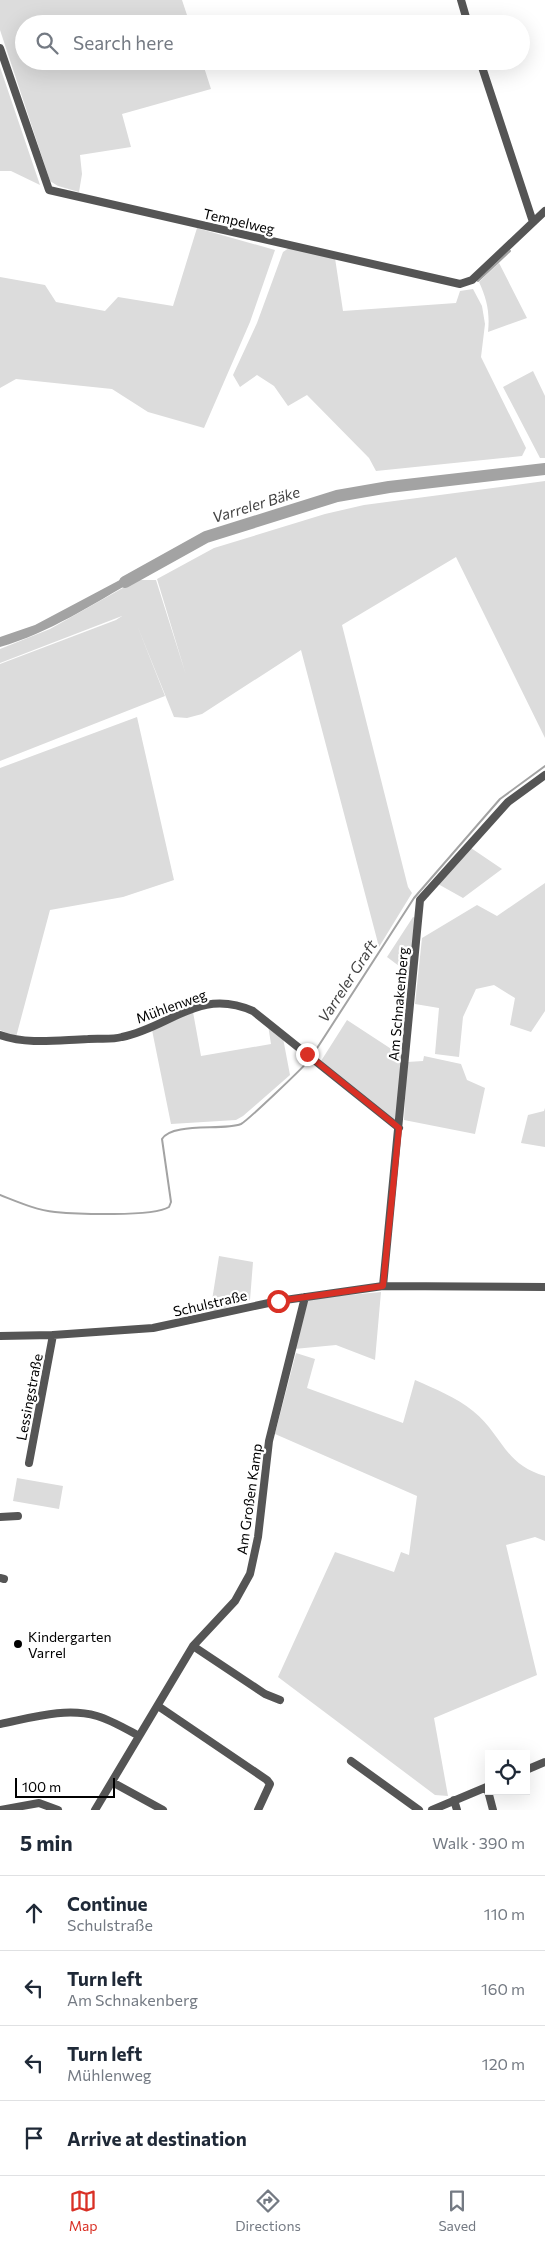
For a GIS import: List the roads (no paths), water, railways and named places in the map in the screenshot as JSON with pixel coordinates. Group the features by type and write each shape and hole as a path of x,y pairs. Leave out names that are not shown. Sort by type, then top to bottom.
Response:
{"street":[{"path":"461,0 465,15"},
{"name":"Tempelweg","path":"0,48 49,190 460,284 472,280 545,211"},
{"path":"483,70 533,222"},
{"name":"Am Schnakenberg","path":"383,1286 420,900 508,802 545,775"},
{"name":"Mühlenweg","path":"0,1035 14,1040 38,1041 122,1037 205,1004 224,1002 238,1004 253,1011 399,1128"},
{"name":"Schulstraße","path":"0,1336 53,1335 153,1328 261,1304 383,1286 545,1287"},
{"name":"Am Großen Kamp","path":"95,1810 193,1646 235,1601 250,1574 258,1537 269,1441 305,1297"},
{"name":"Lessingstraße","path":"29,1463 53,1335"},
{"path":"0,1517 18,1516"},
{"path":"193,1646 265,1694 280,1700"},
{"path":"158,1706 267,1780 270,1784 269,1791 258,1810"},
{"path":"0,1724 48,1714 85,1713 98,1716 139,1736"},
{"path":"351,1761 418,1810"},
{"path":"530,1768 545,1762"},
{"path":"112,1782 163,1810"},
{"path":"432,1810 485,1787"},
{"path":"490,1795 493,1810"},
{"path":"454,1800 457,1810"},
{"path":"0,1810 39,1803 58,1810"}],"waterway":[{"path":"478,281 510,251"},
{"name":"Varreler Bäke","path":"125,582 206,537 337,496 389,487 545,469"},
{"name":"Varreler Graft","path":"312,1056 414,898 500,799 545,766"},
{"name":"Varreler Graft","path":"0,1195 41,1209 65,1213 131,1214 169,1207 171,1202 162,1139 176,1130 241,1124 309,1060"}],"place":[{"name":"Kindergarten Varrel","path":"18,1644"}]}
